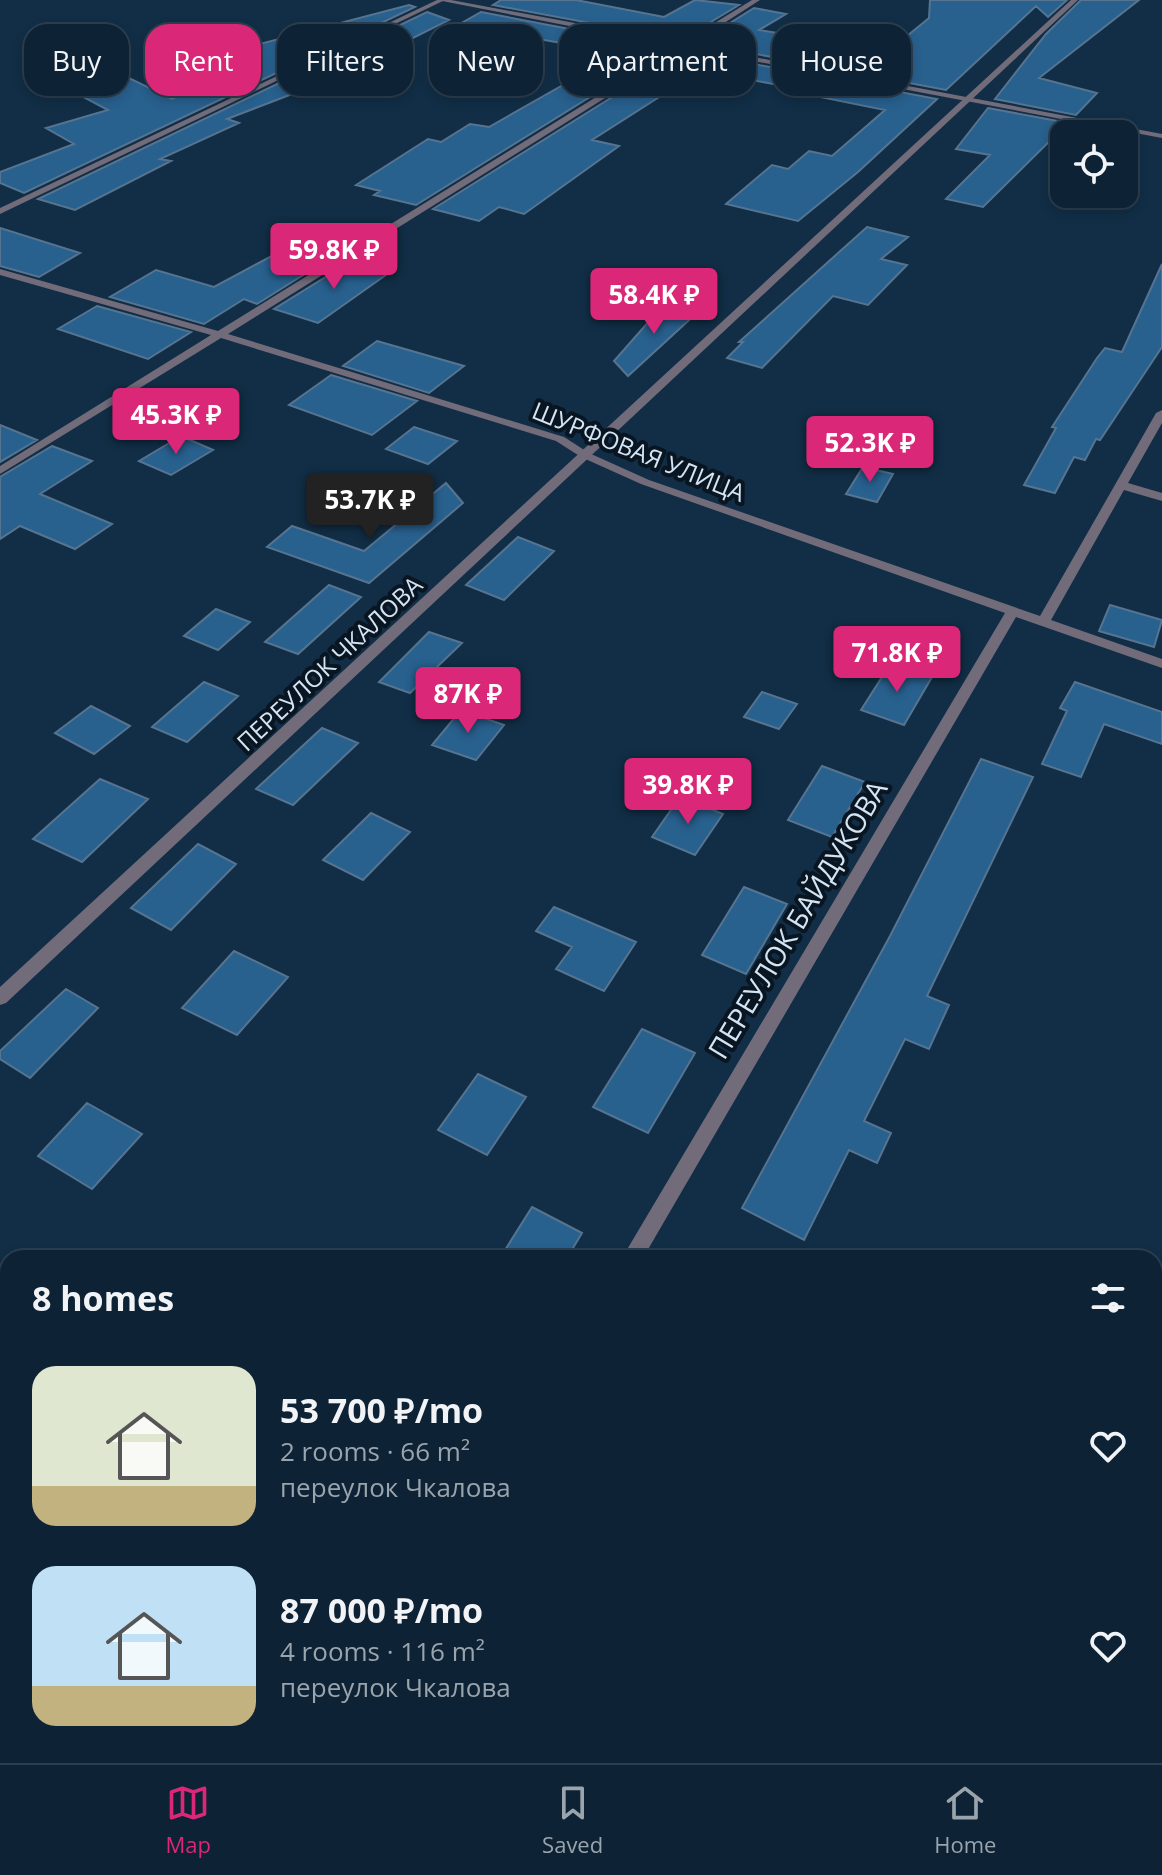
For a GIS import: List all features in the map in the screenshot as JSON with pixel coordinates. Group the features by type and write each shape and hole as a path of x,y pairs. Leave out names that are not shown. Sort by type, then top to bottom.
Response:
{"street":[{"path":"0,211 441,0 572,24"},
{"path":"719,24 757,0"},
{"name":"ПЕРЕУЛОК ЧКАЛОВА","path":"0,998 965,98 1075,0"},
{"path":"756,58 1162,136"},
{"path":"0,471 604,96"},
{"name":"ШУРФОВАЯ УЛИЦА","path":"0,272 219,334 560,439 585,455 645,482 1162,664"},
{"path":"1044,621 1162,413"},
{"path":"1121,485 1162,497"},
{"name":"ПЕРЕУЛОК БАЙДУКОВА","path":"637,1250 1014,610"}],"building":[{"path":"501,0 576,0 664,17 695,0 739,5 708,24 595,24 493,5"},
{"path":"930,0 1067,0 1048,17 1036,6 946,90 911,83 911,33 929,18"},
{"path":"1081,0 1139,0 1039,78 1097,93 1076,115 995,99 1046,34"},
{"path":"409,5 415,7 379,24 336,24"},
{"path":"754,8 786,14 759,30 772,32 772,57 756,54 756,24 728,24"},
{"path":"427,12 449,20 429,24 429,30 413,38 413,24 402,24"},
{"path":"481,12 559,27 559,43 543,40 543,24 460,24"},
{"path":"277,39 277,73 261,80 261,44"},
{"path":"756,64 772,67 772,84 756,81"},
{"path":"129,78 145,86 145,96 172,99 178,96 228,96 24,193 0,183 0,172 74,144 46,128 108,110 82,96 129,96"},
{"path":"277,84 277,96 287,96 227,119 239,123 160,159 171,161 75,210 38,199 252,96 261,96 261,92"},
{"path":"559,87 559,96 592,96 416,205 374,195 380,191 356,185 428,139 441,142 470,124 489,127"},
{"path":"911,94 937,99 858,172 798,221 726,204 772,165 788,169 809,151 832,156 885,110 815,96"},
{"path":"614,96 661,96 592,140 619,146 524,214 499,207 479,221 433,209"},
{"path":"988,108 1052,120 1050,141 983,207 946,199 990,155 956,149"},
{"path":"867,227 908,237 881,259 907,265 868,305 833,296 762,368 727,358 743,342 739,342"},
{"path":"0,228 80,253 39,277 0,266"},
{"path":"294,244 335,255 257,304 244,299 204,324 110,297 156,270 214,287"},
{"path":"353,260 393,270 318,323 274,309"},
{"path":"1162,264 1162,347 1100,440 1096,439 1085,460 1074,457 1055,493 1024,485 1056,428 1052,427 1097,358 1105,348 1122,352"},
{"path":"665,303 700,310 628,376 614,361"},
{"path":"97,306 191,332 148,359 58,329"},
{"path":"377,341 464,366 429,393 343,366"},
{"path":"331,375 417,401 372,435 289,405"},
{"path":"0,425 37,440 0,462"},
{"path":"414,427 457,441 428,464 386,449"},
{"path":"181,436 213,450 171,475 139,461"},
{"path":"52,446 92,461 40,494 112,524 75,549 20,526 0,539 0,477"},
{"path":"863,467 893,474 877,502 846,494"},
{"path":"446,483 463,503 369,583 267,547 292,526 364,551"},
{"path":"518,537 554,551 504,600 466,585"},
{"path":"329,585 361,597 298,654 265,642"},
{"path":"1110,605 1162,620 1154,647 1099,631"},
{"path":"216,609 250,622 218,650 184,636"},
{"path":"429,632 462,643 410,693 379,682"},
{"path":"891,663 932,677 904,725 861,710"},
{"path":"204,682 238,696 187,742 152,727"},
{"path":"1075,682 1162,712 1162,744 1104,724 1081,777 1042,764 1067,711 1060,708"},
{"path":"762,692 797,704 779,729 744,717"},
{"path":"91,706 130,726 94,754 55,733"},
{"path":"461,710 504,725 476,760 432,745"},
{"path":"322,728 358,743 293,805 256,789"},
{"path":"981,759 1033,777 927,996 949,1005 929,1049 905,1039 864,1121 891,1133 877,1163 849,1150 804,1240 742,1208 890,936"},
{"path":"822,766 865,782 832,837 788,820"},
{"path":"100,779 148,799 82,862 33,839"},
{"path":"680,797 723,814 695,855 652,837"},
{"path":"371,813 410,832 363,880 323,860"},
{"path":"198,844 236,864 171,930 131,908"},
{"path":"744,887 787,904 746,974 702,955"},
{"path":"554,907 636,942 604,991 556,969 572,947 536,931"},
{"path":"234,951 288,977 237,1035 182,1008"},
{"path":"66,989 98,1008 30,1078 0,1059 0,1051"},
{"path":"642,1029 695,1053 648,1133 593,1107"},
{"path":"478,1074 526,1097 487,1155 438,1130"},
{"path":"87,1103 142,1134 92,1189 38,1156"},
{"path":"532,1207 582,1233 572,1250 505,1250"}]}
